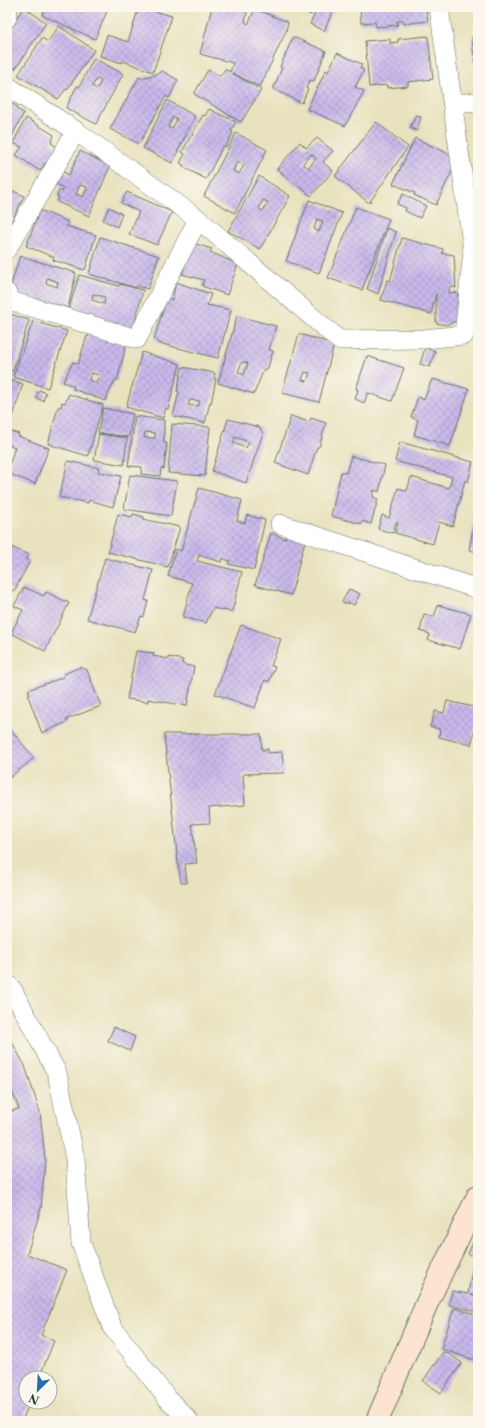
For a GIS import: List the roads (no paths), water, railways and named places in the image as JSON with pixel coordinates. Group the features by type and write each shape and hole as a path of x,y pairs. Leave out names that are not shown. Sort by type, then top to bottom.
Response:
{"main road":[{"path":"377,1421 427,1303 478,1196"}],"street":[{"path":"7,18 8,7"},
{"path":"7,86 76,131 198,219 339,340 424,339 464,335 476,251 439,7"},
{"path":"453,104 478,102"},
{"path":"7,249 76,131"},
{"path":"7,293 8,300 137,339 198,219"},
{"path":"280,524 478,589"},
{"path":"7,984 12,989 57,1073 75,1159 81,1243 112,1327 167,1398 189,1421"}]}
